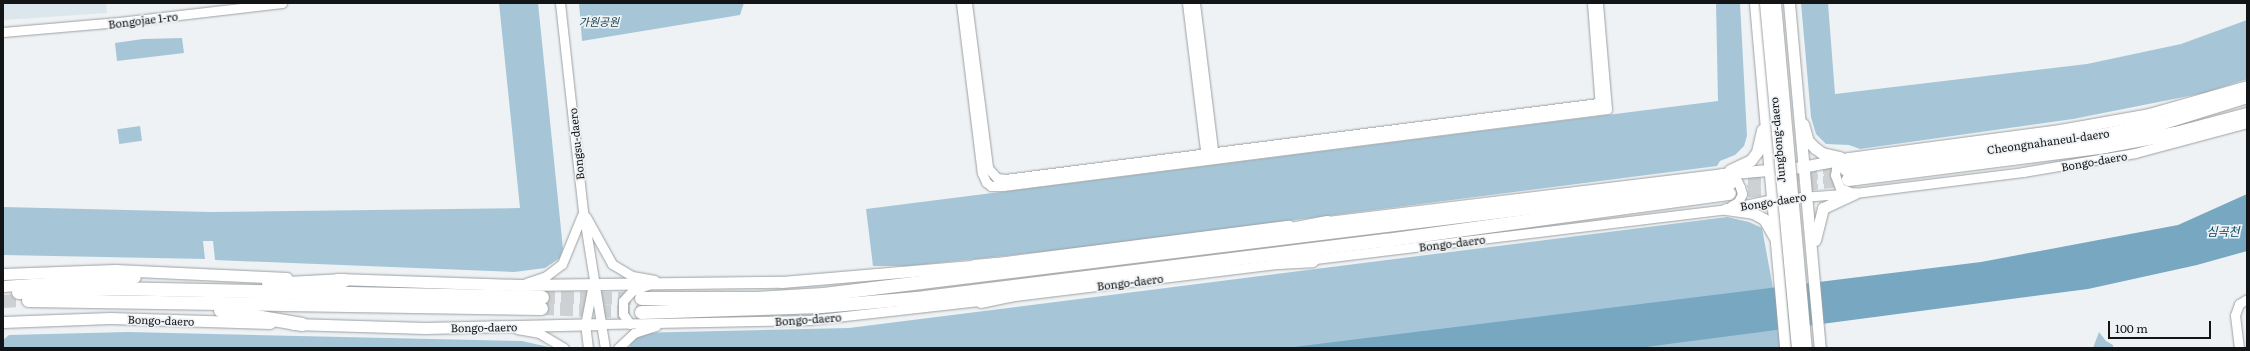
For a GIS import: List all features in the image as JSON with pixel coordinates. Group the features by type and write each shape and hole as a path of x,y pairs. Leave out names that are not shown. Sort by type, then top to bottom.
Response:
{"highway":[{"name":"Cheongnahaneul-daero","path":"1847,169 2100,135 2160,123 2247,96"},
{"name":"Cheongnahaneul-daero","path":"1847,169 2104,146 2175,133 2247,114"},
{"name":"Bongo-daero","path":"641,298 755,298 823,294 1727,183"},
{"name":"Bongo-daero","path":"641,312 822,306 925,297 1159,268 1727,183"},
{"path":"1159,253 1327,222"},
{"path":"974,266 1126,258"},
{"path":"1159,268 1312,260"},
{"path":"981,300 1127,272"},
{"path":"110,288 344,280"},
{"name":"Bongo-daero","path":"110,288 541,303 123,301 18,296 110,288"},
{"path":"123,301 245,313 302,324"}],"main road":[{"name":"Jungbong-daero","path":"1755,3 1785,348"},
{"name":"Jungbong-daero","path":"1765,3 1797,348"},
{"name":"Jungbong-daero","path":"1775,3 1806,348"},
{"name":"Jungbong-daero","path":"1789,3 1796,105 1812,252 1820,348"},
{"name":"Bongo-daero","path":"3,274 115,270 167,274 520,285 650,285 782,282 974,266 1327,222 1727,183 1769,170 1802,166 1847,169 2149,114 2247,86"},
{"path":"1727,183 1751,160 1757,152 1762,135 1764,105"},
{"path":"1796,105 1808,141 1822,153 1847,169"},
{"path":"1812,252 1819,216 1824,208 1855,193"},
{"path":"1726,209 1754,213 1764,219 1774,235 1777,258"},
{"path":"3,286 167,274"},
{"name":"Bongo-daero","path":"3,322 110,318 425,328 603,324"}],"street":[{"name":"Bongojae 1-ro","path":"3,32 119,22 282,3"},
{"name":"Bongsu-daero","path":"560,3 583,211 593,285 603,324 605,348"},
{"path":"960,3 982,173 986,182 991,186 1003,186 1210,156 1602,105"},
{"path":"967,3 988,168 997,178 1210,156"},
{"path":"1187,3 1210,156"},
{"path":"1195,3 1210,156"},
{"path":"1592,3 1602,105"},
{"path":"1598,3 1602,105"},
{"name":"Bongo-daero","path":"603,324 809,320 1312,260 1726,209 1773,199 1806,195 1855,193 2092,162 2178,143 2247,123"},
{"path":"1847,169 1836,169 1835,175 1840,188 1855,193"},
{"path":"1726,209 1738,202 1742,194 1737,181 1727,183"},
{"path":"583,211 606,257 620,271 672,284"},
{"path":"520,285 546,276 562,264 583,211"},
{"name":"Bongsu-daero","path":"588,348 585,325 593,285"},
{"path":"630,324 622,314 623,301 632,291 650,285"},
{"path":"2239,348 2235,315 2239,304 2247,299"},
{"path":"618,348 634,333 670,323"},
{"path":"504,326 539,334 564,348"}],"shaded area":[{"path":"3,3 106,3 107,13 3,20"}],"green space":[{"path":"499,3 538,3 563,249 560,258 545,268 514,272 215,260 213,241 203,241 205,259 3,255 3,207 210,212 520,208"},
{"name":"가원공원","path":"579,3 744,3 740,15 582,41"},
{"path":"1716,3 1740,3 1747,136 1744,146 1735,155 1720,161 1717,166 1069,249 908,266 873,266 866,209 1718,101"},
{"path":"1801,3 1828,3 1835,94 2087,64 2181,44 2247,20 2247,79 2204,93 2073,119 1860,149 1849,145 1826,144 1816,134 1811,117"},
{"path":"182,38 184,53 117,61 115,43 143,39"},
{"path":"140,126 142,141 119,144 117,129"},
{"path":"1727,217 1749,222 1762,228 1784,348 629,348 634,333 849,328"},
{"path":"128,332 522,341 553,348 3,348 3,340 9,335"},
{"path":"2099,332 2106,341 2113,345 2113,348 2093,348"}],"water":[{"name":"심곡천","path":"2247,194 2247,251 2197,265 2088,289 1638,348 1286,348 1981,262 2178,225"}],"tunnel":[{"path":"1729,183 1846,169"},
{"path":"1729,193 1848,179"},
{"path":"542,297 641,298"},
{"path":"3,301 18,300"},
{"path":"541,308 641,312"}]}
